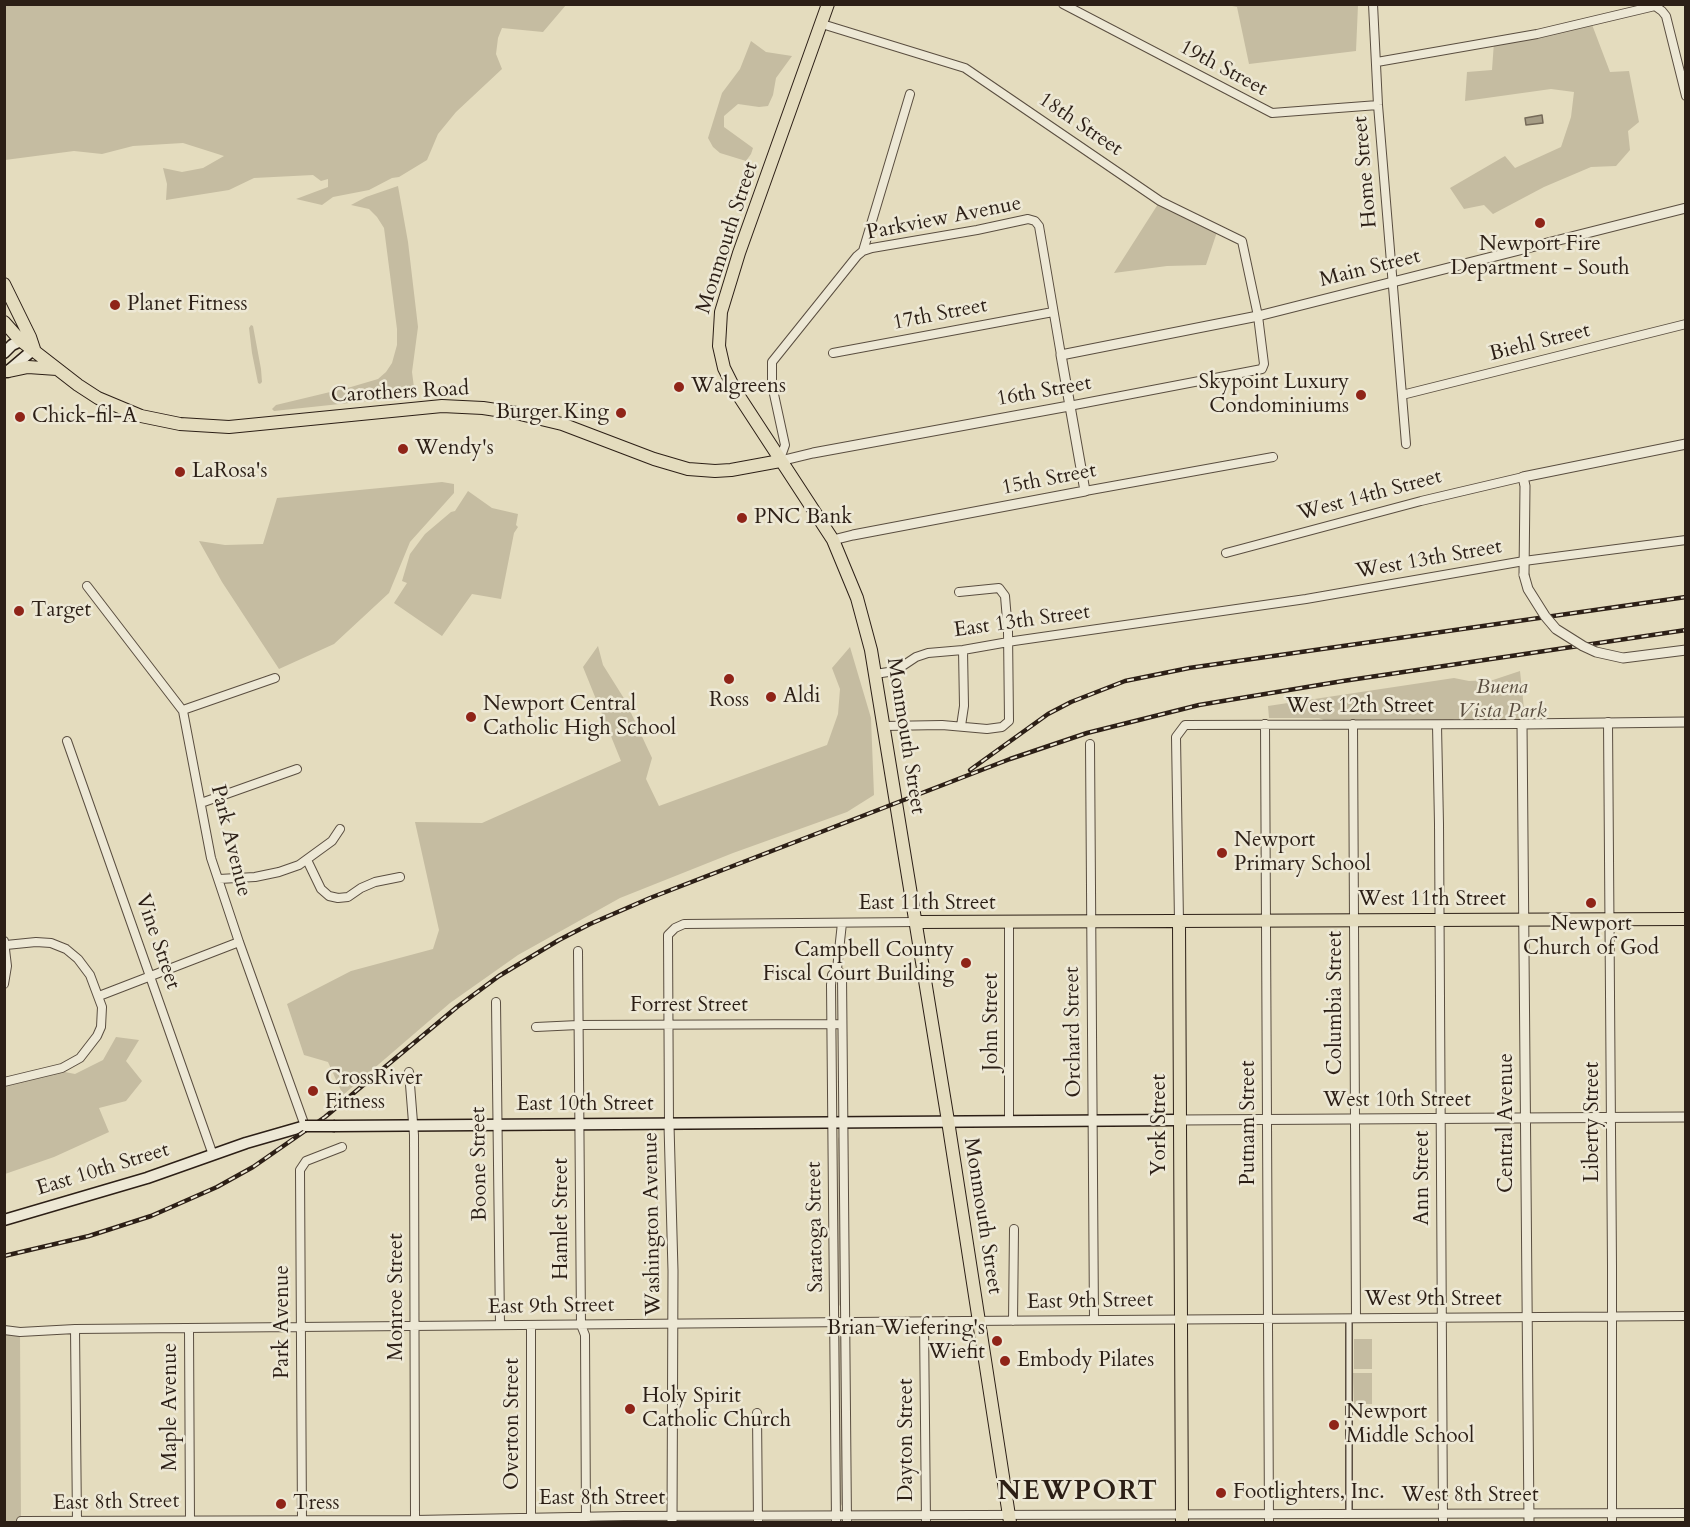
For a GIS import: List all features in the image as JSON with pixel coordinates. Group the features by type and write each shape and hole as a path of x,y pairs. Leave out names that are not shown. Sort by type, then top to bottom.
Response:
{"main road":[{"path":"822,24 828,4"},
{"name":"Monmouth Street","path":"822,24 783,134 785,145 762,210 751,220 721,312 719,346 724,368 733,388 833,540 857,598 871,650 1010,1519"},
{"path":"4,285 28,342"},
{"name":"Carothers Road","path":"4,322 57,369 98,398 119,409 141,416 180,424 229,427 442,406 477,408 516,413 562,424 654,459 688,469 723,471 780,461"},
{"path":"4,353 12,345 28,342"},
{"path":"7,373 28,342"},
{"path":"7,373 28,367 57,369"},
{"name":"West 11th Street","path":"1179,922 1686,919"},
{"name":"East 11th Street","path":"916,922 1179,922"},
{"name":"York Street","path":"1179,922 1182,1519"},
{"name":"East 10th Street","path":"4,1220 147,1178 246,1143 305,1126 1180,1120"}],"street":[{"name":"19th Street","path":"1063,4 1264,111 1272,113 1378,105"},
{"name":"Home Street","path":"1373,4 1378,105 1406,444"},
{"path":"1377,62 1537,34 1655,6 1666,16 1686,96"},
{"name":"18th Street","path":"822,24 965,69 1160,201 1239,239 1243,244 1258,316"},
{"path":"863,251 910,94"},
{"name":"Main Street","path":"1060,355 1258,316 1686,208"},
{"name":"Parkview Avenue","path":"780,461 784,446 772,385 772,362 863,251 1032,219 1039,226 1085,491"},
{"name":"17th Street","path":"833,353 1053,312"},
{"name":"16th Street","path":"780,461 1262,369 1264,364 1258,316"},
{"name":"Biehl Street","path":"1402,395 1686,324"},
{"path":"1686,444 1523,477 1525,486 1524,575 1532,596 1556,629 1596,652 1623,658 1686,650"},
{"name":"15th Street","path":"833,540 1273,457"},
{"name":"West 14th Street","path":"1226,553 1421,501 1523,477"},
{"name":"West 13th Street","path":"1179,618 1337,594 1524,561 1686,540"},
{"name":"Park Avenue","path":"87,586 183,710 211,858 305,1126"},
{"path":"884,726 961,726 987,729 1006,724 1010,718 1007,602 999,588 959,592"},
{"name":"East 13th Street","path":"875,674 895,671 928,652 963,650 1179,618"},
{"path":"961,726 964,706 963,650"},
{"path":"183,710 274,678"},
{"name":"Liberty Street","path":"1608,722 1612,1519"},
{"name":"West 12th Street","path":"1181,730 1185,725 1686,722"},
{"name":"Putnam Street","path":"1265,724 1268,1519"},
{"name":"Columbia Street","path":"1352,1318 1355,1119 1353,724"},
{"name":"Central Avenue","path":"1522,724 1529,1518"},
{"name":"Ann Street","path":"1437,725 1443,1518"},
{"name":"York Street","path":"1179,922 1176,737 1181,730"},
{"name":"Vine Street","path":"67,741 213,1155"},
{"name":"Orchard Street","path":"1090,744 1094,1320"},
{"path":"201,802 297,769"},
{"path":"219,879 255,877 279,872 307,860 332,841 340,829"},
{"path":"307,860 321,889 329,896 338,898 348,897 375,882 400,877"},
{"name":"East 11th Street","path":"675,928 684,924 916,922"},
{"name":"Saratoga Street","path":"842,923 837,969 832,975 831,1023 838,1122 846,1322 847,1519"},
{"name":"John Street","path":"1009,1121 1010,923"},
{"name":"Washington Avenue","path":"672,1519 673,1324 668,935 675,928"},
{"path":"99,996 239,942"},
{"path":"4,984 7,966 5,943 51,943 66,949 78,959 90,975 102,1007 101,1028 93,1044 74,1062 62,1068 4,1082"},
{"name":"Hamlet Street","path":"578,951 581,1325 585,1335 586,1520"},
{"name":"Saratoga Street","path":"836,1519 835,1322 842,1024 842,975 837,969"},
{"name":"Boone Street","path":"496,1002 500,1326"},
{"name":"Forrest Street","path":"536,1027 842,1024"},
{"name":"Monroe Street","path":"409,1072 414,1127 415,1521"},
{"name":"West 10th Street","path":"1180,1120 1686,1117"},
{"name":"Park Avenue","path":"302,1521 300,1170 306,1161 342,1148"},
{"path":"1013,1321 1014,1229"},
{"name":"West 9th Street","path":"1180,1319 1686,1316"},
{"path":"1352,1318 1354,1517"},
{"name":"East 9th Street","path":"4,1330 20,1332 65,1329 1180,1319"},
{"name":"Dayton Street","path":"924,1322 926,1519"},
{"name":"Overton Street","path":"531,1325 531,1520"},
{"name":"Maple Avenue","path":"189,1328 190,1521"},
{"path":"75,1329 78,1522"},
{"path":"757,1413 758,1519"},
{"name":"West 8th Street","path":"1182,1519 1354,1517 1612,1519 1686,1513"},
{"name":"East 8th Street","path":"21,1521 1182,1519"}],"green space":[{"path":"4,5 566,5 543,32 502,28 496,54 502,69 456,112 438,134 427,160 399,177 392,178 369,190 333,197 322,205 296,199 328,187 328,179 321,181 313,175 254,178 229,190 166,200 167,184 163,168 182,172 203,168 224,156 183,143 133,146 102,154 74,151 5,160"},
{"path":"1227,5 1358,5 1356,51 1249,64 1237,7"},
{"path":"1591,22 1610,72 1629,71 1639,122 1628,131 1630,150 1616,166 1591,167 1544,187 1493,214 1484,205 1464,209 1450,188 1505,156 1515,168 1561,147 1571,117 1574,92 1551,89 1465,101 1467,72 1492,70 1494,42"},
{"path":"751,41 766,52 792,56 776,78 768,106 738,104 724,116 724,127 753,148 746,161 720,153 708,138 722,93 740,69"},
{"path":"398,186 408,242 418,327 412,372 415,396 274,411 272,409 276,405 378,379 392,363 397,345 397,329 384,228 369,209 351,205"},
{"path":"1160,201 1218,229 1206,265 1167,266 1114,273"},
{"path":"251,325 261,369 262,382 260,384 252,353 249,328"},
{"path":"442,482 454,484 454,493 410,542 389,593 334,644 279,669 222,582 199,541 225,545 263,544 277,498"},
{"path":"468,491 492,508 518,514 516,525 518,527 514,533 501,599 472,594 442,636 394,603 407,583 402,581 410,554 425,534 455,511"},
{"path":"598,646 603,665 625,700 652,758 646,779 659,806 827,745 838,714 840,689 832,668 850,647 871,718 874,795 847,812 733,853 620,898 518,955 450,1003 343,1095 328,1062 304,1055 287,1004 351,971 433,949 439,930 415,822 482,823 621,761 583,667"},
{"name":"Buena Vista Park","path":"1520,671 1525,718 1514,722 1454,719 1450,722 1425,723 1420,719 1371,719 1367,723 1326,721 1319,718 1269,718 1268,706 1454,678 1469,681 1493,680"},
{"path":"116,1037 139,1040 126,1061 142,1081 126,1101 99,1108 109,1132 54,1157 5,1174 5,1086 55,1070 75,1074 103,1060"},
{"path":"838,1137 840,1141 841,1308 838,1303"},
{"path":"5,1330 20,1332 21,1522 5,1522"},
{"path":"839,1337 842,1338 842,1506 839,1501"},
{"path":"1354,1339 1372,1339 1372,1369 1354,1369"},
{"path":"1353,1373 1372,1373 1372,1404 1354,1404"}],"shaded area":[{"path":"1542,115 1543,123 1526,125 1525,118"}],"railway":[{"path":"970,770 1048,714 1071,702 1125,681 1189,668 1686,597"},
{"path":"4,1256 89,1236 151,1216 217,1187 253,1167 325,1117 457,1007 499,976 590,924 650,898 1010,759 1087,733 1199,705 1343,681 1686,630"}],"place":[{"name":"Newport Fire Department - South","path":"1540,223"},
{"name":"Planet Fitness","path":"115,305"},
{"name":"Walgreens","path":"679,387"},
{"name":"Skypoint Luxury Condominiums","path":"1361,395"},
{"name":"Burger King","path":"621,413"},
{"name":"Chick-fil-A","path":"20,417"},
{"name":"Wendy's","path":"403,449"},
{"name":"LaRosa's","path":"180,472"},
{"name":"PNC Bank","path":"742,518"},
{"name":"Target","path":"19,611"},
{"name":"Ross","path":"729,679"},
{"name":"Aldi","path":"771,697"},
{"name":"Newport Central Catholic High School","path":"471,717"},
{"name":"Newport Primary School","path":"1222,853"},
{"name":"Newport Church of God","path":"1591,903"},
{"name":"Campbell County Fiscal Court Building","path":"966,963"},
{"name":"CrossRiver Fitness","path":"313,1091"},
{"name":"Brian Wiefering's Wiefit","path":"997,1341"},
{"name":"Embody Pilates","path":"1005,1361"},
{"name":"Holy Spirit Catholic Church","path":"630,1409"},
{"name":"Newport Middle School","path":"1334,1425"},
{"name":"Footlighters, Inc.","path":"1221,1493"},
{"name":"Tress","path":"281,1504"}],"district":[{"name":"NEWPORT","path":"1078,1493"}]}
